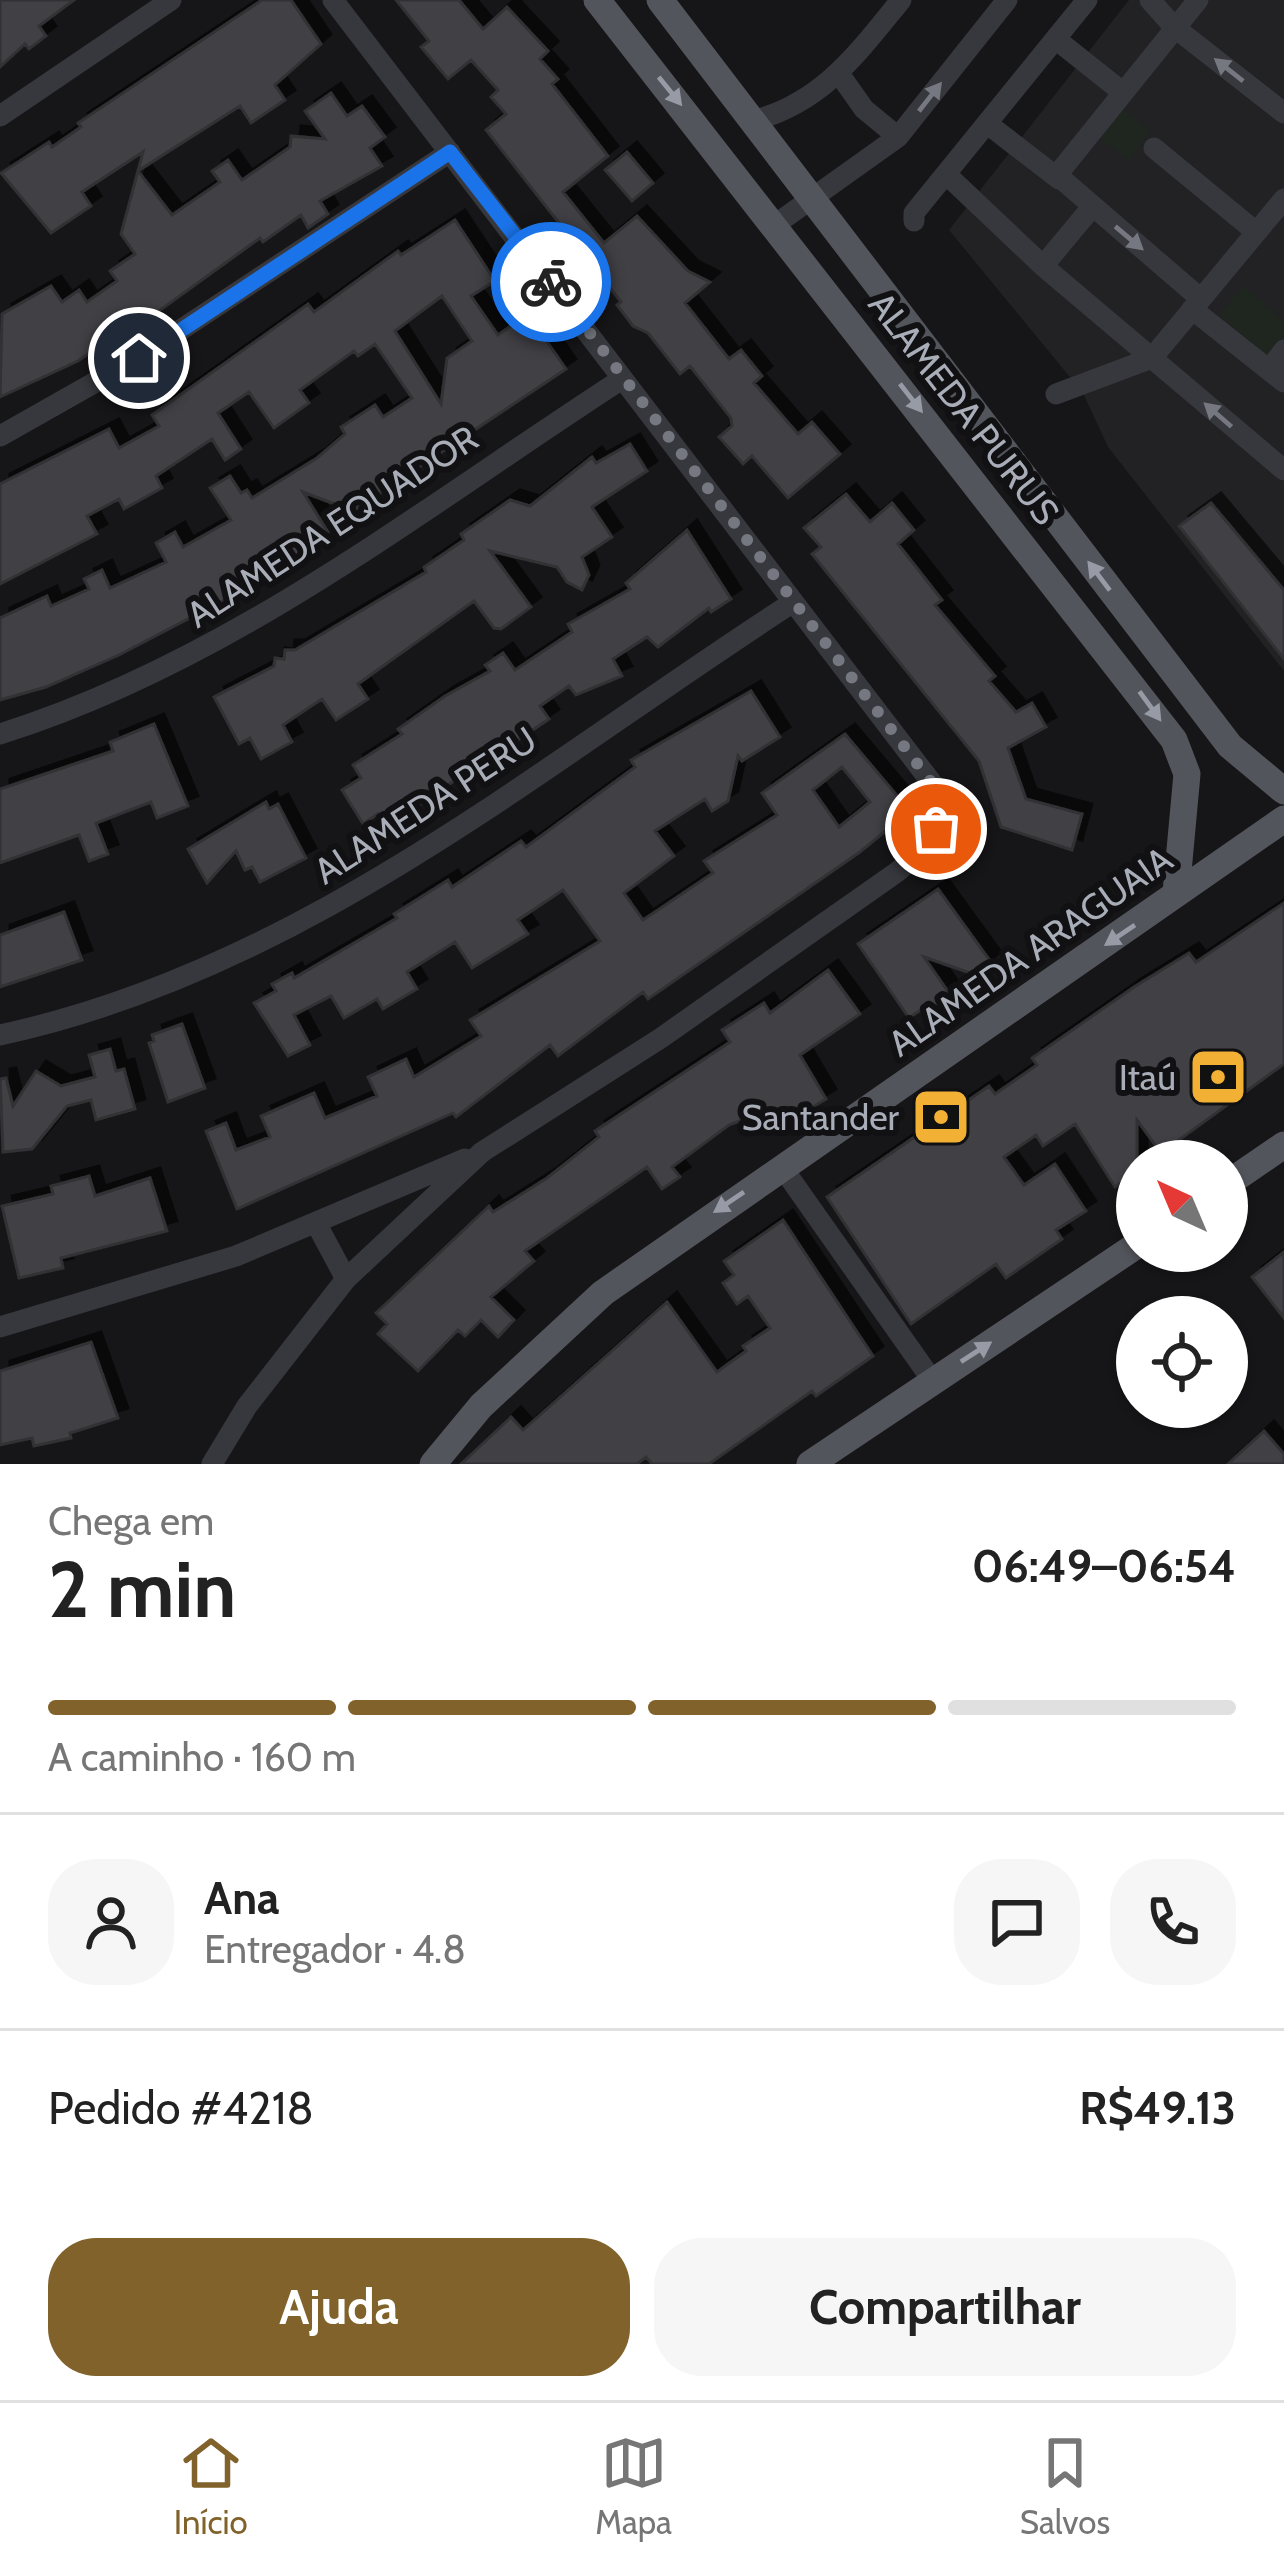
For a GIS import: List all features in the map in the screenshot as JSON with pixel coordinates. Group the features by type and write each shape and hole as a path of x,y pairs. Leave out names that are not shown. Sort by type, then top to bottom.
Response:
{"main road":[{"name":"ALAMEDA PURUS","path":"597,0 1152,707 1174,740 1187,774"},
{"name":"ALAMEDA PURUS","path":"660,0 1230,746 1284,791"},
{"path":"1176,893 1187,774 1230,746"},
{"name":"ALAMEDA ARAGUAIA","path":"440,1460 481,1406 603,1293 1284,819"},
{"path":"1248,1170 1284,1145"},
{"path":"810,1464 1116,1259"}],"street":[{"path":"0,116 171,0"},
{"path":"0,1327 126,1293 316,1223 482,1152 661,1038 897,872 925,849 936,829 938,791 333,0"},
{"path":"752,121 803,102 840,75 901,0"},
{"path":"776,224 898,137 1007,0"},
{"path":"914,221 914,213 1087,0"},
{"path":"1150,0 1174,27 1284,113"},
{"path":"1058,179 1058,171 1198,0"},
{"path":"1057,40 1121,91"},
{"path":"840,75 872,118 898,137"},
{"path":"989,125 1092,207 1277,376 1284,350"},
{"path":"1154,148 1256,232"},
{"path":"0,436 139,358 450,152"},
{"path":"947,175 1043,266 1284,470"},
{"path":"1056,394 1152,358 1284,199"},
{"path":"1043,266 1092,207"},
{"name":"ALAMEDA EQUADOR","path":"0,734 107,698 237,634 622,379"},
{"name":"ALAMEDA PERU","path":"0,1035 117,1003 245,950 399,870 632,706 792,603"},
{"path":"212,1464 247,1406 346,1279 482,1152"},
{"path":"782,1167 932,1380"},
{"path":"316,1223 346,1279"}],"shaded area":[{"path":"1129,0 1284,0 1284,671 1108,447 1083,393 949,230"},
{"path":"1117,104 1151,132 1128,160 1093,132"},
{"path":"1243,286 1284,321 1284,335 1267,356 1219,315"}],"building":[{"path":"0,0 74,0 39,26 46,36 29,49 25,44 0,67"},
{"path":"262,0 291,0 321,44 275,85 285,100 251,123 240,106 138,171 172,215 220,182 212,171 228,160 242,180 290,147 291,136 325,139 305,111 331,93 347,116 362,106 385,137 370,148 382,166 320,201 328,214 308,228 301,215 263,242 260,238 127,334 124,329 78,361 0,397 2,314 51,286 62,302 79,290 87,302 117,281 110,271 135,254 121,234 143,152 82,192 91,206 51,233 1,173 49,142 52,147 81,127 78,123"},
{"path":"396,0 459,0 483,29 507,7 548,51 540,59 558,79 552,84 608,156 563,192 604,243 637,216 688,271 710,282 685,303 729,359 741,350 762,376 754,383 798,434 812,422 840,454 788,498 752,456 743,464 719,437 732,426 731,418 690,366 680,374 648,333 633,326 617,305 621,302 486,130 506,114 491,97 498,90 471,60 448,79 421,47 429,41"},
{"path":"627,152 653,183 632,201 605,170"},
{"path":"455,220 495,281 471,296 498,335 528,314 566,369 353,511 303,492 328,532 289,562 286,559 253,579 255,584 119,655 46,687 0,700 0,618 47,596 51,606 89,589 84,579 102,570 110,588 166,562 156,543 175,532 183,547 231,520 210,488 230,476 241,493 247,490 252,498 317,458 345,434 341,427 375,405 383,417 412,398 375,344 358,356 354,351 300,390 309,403 274,428 249,392 218,413 241,449 225,460 212,439 156,476 162,488 124,509 119,499 87,516 97,534 0,584 0,484 109,429 119,448 159,426 152,415 308,304 314,312 398,251 401,255","holes":["442,296 472,341 447,358 441,404 395,331"]},
{"path":"630,444 647,471 592,507 612,537 582,557 589,575 582,590 567,582 557,567 490,551 531,607 501,629 494,628 474,601 358,684 368,699 336,720 322,699 283,725 292,742 261,759 250,738 239,744 214,697 274,666 275,658 284,659 285,650 295,650 426,572 424,567 464,540 461,534 510,500 530,506 592,457 596,463"},
{"path":"846,494 870,522 892,503 914,530 898,544 942,600 935,605 995,676 989,681 1016,712 1032,703 1046,727 1008,748 1026,799 1082,814 1072,850 1001,827 979,761 812,554 821,547 804,528"},
{"path":"1211,503 1284,590 1284,659 1179,526"},
{"path":"687,530 731,599 711,612 709,608 658,647 647,637 613,659 622,676 576,695 569,686 540,706 549,719 481,765 480,780 464,774 386,828 378,814 363,824 342,790 361,778 353,765 402,734 398,729 445,696 490,671 485,665 503,653 515,670 572,632 568,624 630,589 626,583"},
{"path":"751,691 780,737 742,761 738,756 728,801 712,811 705,799 655,831 674,856 624,893 643,920 713,873 704,861 777,815 762,793 845,734 910,811 860,852 648,999 643,992 558,1056 550,1045 456,1117 453,1113 237,1209 206,1131 226,1123 236,1150 270,1137 261,1116 314,1093 325,1118 377,1096 368,1077 406,1059 414,1077 481,1036 470,1020 600,941 563,890 518,920 528,934 472,968 455,942 407,972 417,989 383,1009 377,999 344,1018 331,996 294,1015 310,1045 288,1056 254,1003 276,991 272,984 292,973 294,978 397,918 394,914 448,880 452,887 521,841 526,847 635,767 631,760","holes":["842,767 870,802 839,827 813,790"]},
{"path":"154,724 188,806 157,818 151,802 96,823 108,854 89,861 79,835 0,863 0,789 113,751 110,742"},
{"path":"266,802 269,809 278,804 306,858 260,882 252,867 245,870 236,851 207,883 188,849"},
{"path":"938,889 991,962 973,974 924,957 956,1003 936,1017 928,1005 909,1018 858,944"},
{"path":"1284,903 1284,1064 1179,1140 1152,1140 1137,1120 1137,1140 1116,1140 1115,1187 1075,1124 1043,1146 1036,1135 1004,1157 1024,1185 1055,1164 1086,1211 1056,1230 1062,1239 1006,1278 996,1264 911,1324 827,1197 989,1086 995,1094 1037,1065 1032,1058 1134,987 1189,953 1196,962"},
{"path":"64,912 82,960 0,987 0,935"},
{"path":"828,970 860,1014 800,1055 826,1099 793,1119 786,1107 754,1128 747,1118 729,1125 672,1167 680,1177 662,1189 647,1167 525,1251 534,1261 491,1297 514,1320 498,1337 481,1320 465,1336 458,1330 418,1371 378,1334 387,1324 376,1313 489,1206 493,1212 547,1178 599,1137 595,1131 730,1042 722,1030 764,1003 770,1013"},
{"path":"182,1024 205,1088 168,1102 149,1043 154,1041 152,1035"},
{"path":"110,1049 116,1071 124,1069 135,1109 96,1120 91,1100 67,1106 32,1149 3,1152 0,1079 6,1078 13,1106 36,1071 61,1086 95,1077 89,1055"},
{"path":"89,1176 95,1196 150,1178 167,1231 61,1258 63,1268 19,1278 2,1206 53,1194 51,1186"},
{"path":"783,1220 873,1356 816,1396 812,1391 709,1464 652,1464 646,1457 637,1464 461,1464 511,1417 523,1430 667,1302 717,1372 746,1351 743,1346 770,1328 748,1296 737,1304 723,1283 734,1275 724,1261"},
{"path":"1284,1252 1284,1318 1252,1277"},
{"path":"91,1342 118,1418 70,1433 71,1438 34,1446 32,1438 0,1445 0,1371"},
{"path":"1264,1431 1284,1454 1284,1464 1228,1464"}],"way so far":[{"path":"551,282 938,791 941,808 936,829"}],"place":[{"name":"Itaú","path":"1218,1077"},
{"name":"Santander","path":"941,1117"}],"route":[{"path":"139,358 450,152 551,282"}]}
